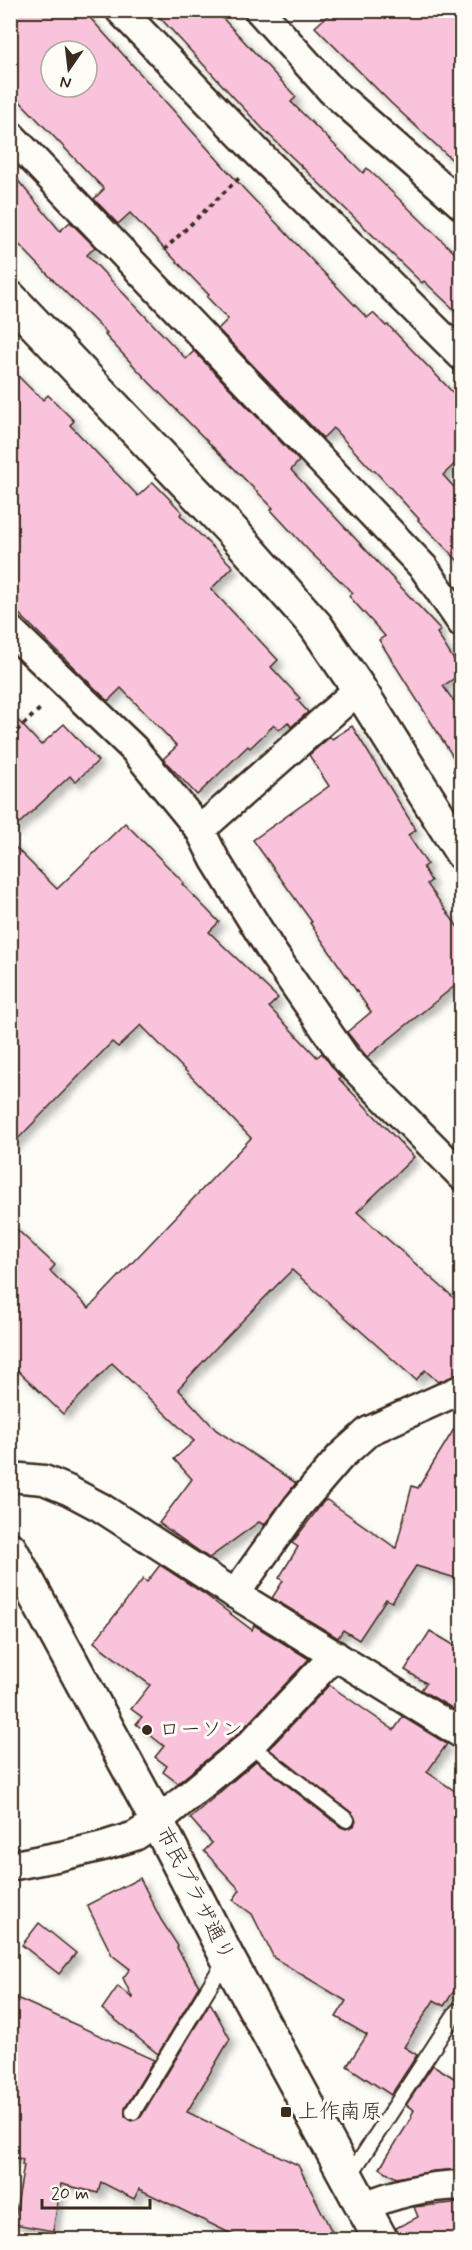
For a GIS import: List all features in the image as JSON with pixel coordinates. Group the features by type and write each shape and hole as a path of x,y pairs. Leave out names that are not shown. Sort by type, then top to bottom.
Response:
{"street":[{"path":"120,10 261,156 462,356"},
{"path":"259,10 331,90 462,205"},
{"path":"10,135 424,568 462,623"},
{"path":"10,298 224,523 316,626 359,688 462,853"},
{"path":"10,630 134,749 200,830 272,952 346,1059 462,1176"},
{"path":"200,830 359,688"},
{"path":"235,1594 298,1506 340,1457 369,1431 462,1389"},
{"path":"10,1477 44,1480 69,1490 100,1507 235,1594 462,1734"},
{"name":"市民プラザ通り","path":"10,1549 158,1821 227,1957 381,2240"},
{"path":"10,1866 62,1856 135,1836 158,1821 250,1745 335,1655"},
{"path":"363,2207 385,2197 441,2185 462,2185"}],"lane":[{"path":"250,1745 347,1820"},
{"path":"133,2112 227,1957"},
{"path":"348,2179 457,2011"}],"path":[{"path":"142,271 261,156"},
{"path":"10,737 67,683"}],"building":[{"path":"10,10 83,10 244,189 367,318 373,313 386,326 388,325 462,402 462,457 443,475 462,496 462,565 333,428 323,438 218,329 228,319 207,297 209,295 130,213 118,224 94,199 104,189 10,91"},
{"path":"153,10 215,10 296,97 291,102 363,173 367,168 462,260 462,317 424,281 422,283 262,128"},
{"path":"334,10 462,10 462,169 391,103 315,27"},
{"path":"10,171 60,231 70,222 95,247 87,255 186,359 194,351 299,461 291,470 441,630 437,633 462,673 443,686 462,713 462,771 379,640 385,636 349,596 353,593 310,552 271,510 273,508 149,382 105,335 107,333 10,235"},
{"path":"10,368 43,400 48,395 74,421 70,425 138,496 153,482 182,512 180,515 233,567 211,589 278,660 271,667 300,698 297,700 308,712 291,727 288,722 279,730 274,725 250,748 248,746 197,795 163,759 177,746 121,688 108,701 10,605"},
{"path":"10,712 41,745 64,724 98,761 75,782 70,776 10,832"},
{"path":"352,726 416,830 408,835 427,864 423,867 431,881 427,884 462,933 462,980 367,1057 347,1032 371,1012 310,923 312,922 253,840 329,786 309,755 330,737 332,739"},
{"path":"125,823 219,922 209,932 278,998 269,1007 317,1057 322,1053 341,1078 339,1079 414,1157 357,1212 462,1305 462,1373 438,1382 425,1370 416,1380 292,1270 178,1389 216,1430 296,1483 264,1525 259,1522 209,1558 159,1523 192,1479 174,1459 194,1441 112,1363 63,1414 10,1363 10,1223 55,1265 50,1271 89,1308 251,1138 141,1025 118,1047 112,1042 10,1147 10,842 57,889"},
{"path":"462,1416 462,1580 416,1566 392,1602 386,1599 359,1640 343,1630 338,1638 272,1598 283,1581 279,1578 298,1547 292,1543 324,1501 327,1500 396,1548 412,1486 418,1488"},
{"path":"160,1565 203,1593 252,1630 254,1625 309,1659 239,1733 178,1783 163,1772 167,1766 155,1757 164,1746 136,1724 142,1717 131,1709 150,1685 94,1642 143,1579 147,1582"},
{"path":"430,1631 462,1650 462,1714 421,1690 426,1683 405,1670"},
{"path":"329,1685 394,1730 403,1717 447,1744 427,1772 462,1796 462,1979 444,2006 434,2000 404,2047 417,2055 391,2095 347,2066 367,2035 336,2017 346,2001 274,1958 252,1914 233,1900 240,1890 204,1851 212,1843 190,1818 256,1761 341,1827 346,1829 354,1826 356,1821 352,1813 269,1749"},
{"path":"140,1878 199,1986 158,2054 102,2009 118,1986 133,1999 123,1978 130,1969 112,1955 87,1905"},
{"path":"39,1923 76,1953 59,1974 22,1945"},
{"path":"10,1995 154,2060 125,2108 125,2116 132,2121 141,2117 211,2004 230,2039 187,2112 298,2165 336,2240 244,2240 139,2189 134,2199 101,2182 98,2193 61,2184 53,2231 14,2224 24,2165 22,2165 23,2159 10,2157"},
{"path":"433,2065 462,2083 462,2169 434,2171 396,2178 380,2168 412,2117 414,2110 406,2105"},
{"path":"462,2202 462,2240 400,2240 396,2228 418,2217 414,2207"}],"place":[{"name":"ローソン","path":"147,1730"},
{"name":"上作南原","path":"286,2112"}]}
